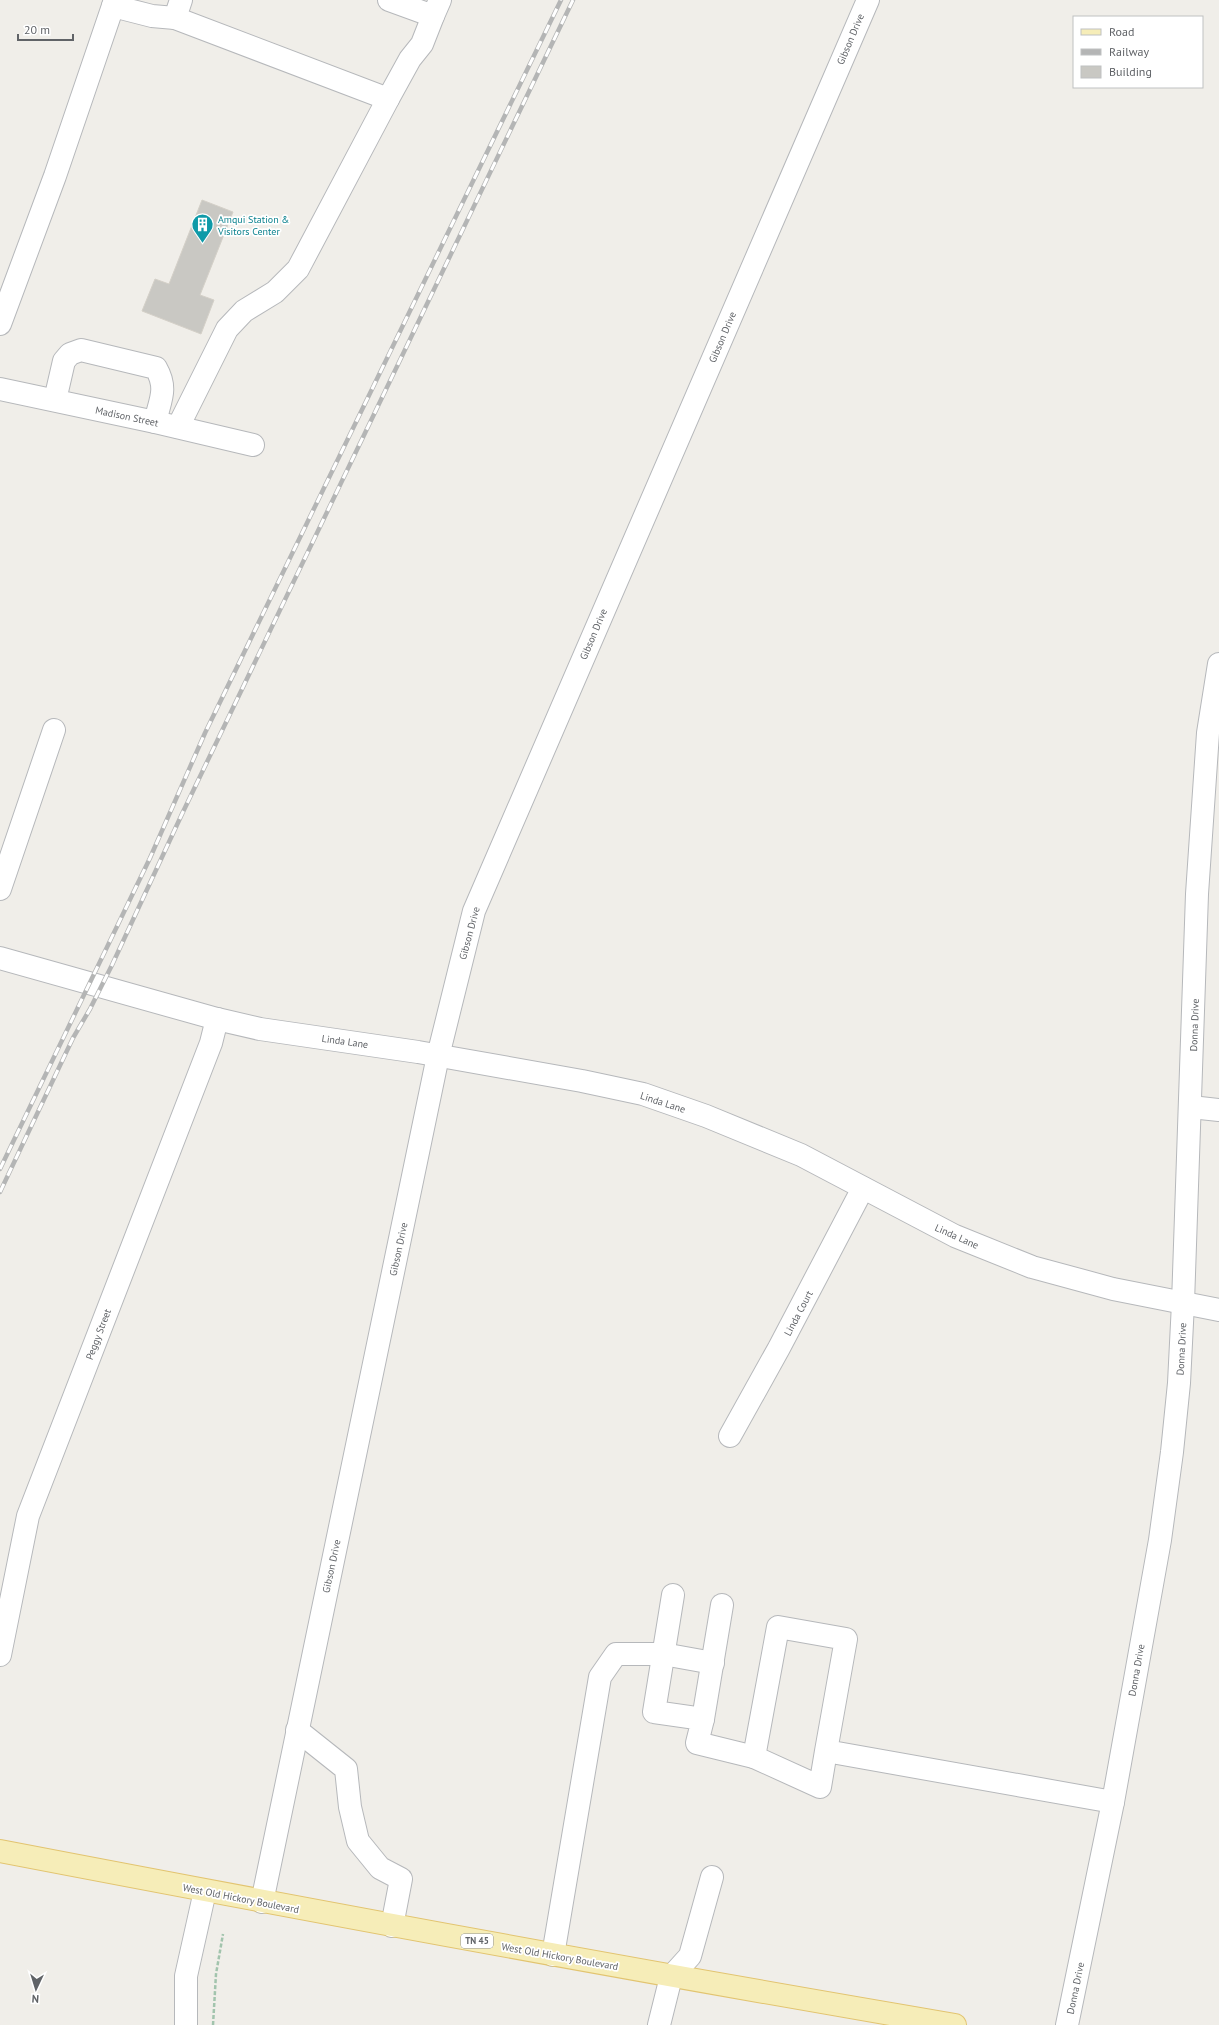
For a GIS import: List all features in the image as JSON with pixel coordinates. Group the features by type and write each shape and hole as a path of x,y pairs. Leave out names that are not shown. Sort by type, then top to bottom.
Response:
{"main road":[{"name":"West Old Hickory Boulevard","path":"0,1851 262,1902 671,1977 955,2025"}],"street":[{"path":"178,427 227,329 244,311 275,292 298,269 410,59 422,44 436,8 389,0"},
{"name":"Gibson Drive","path":"262,1902 296,1730 438,1056 474,911 868,0"},
{"path":"0,324 55,176 114,3 152,16 178,9 388,99"},
{"path":"55,400 64,361 70,354 81,350 156,368 162,379 163,387 155,422"},
{"name":"Madison Street","path":"0,389 178,427 253,445"},
{"name":"Donna Drive","path":"1067,2025 1113,1802 1160,1540 1172,1452 1179,1383 1183,1303 1191,1107 1197,894 1208,733 1219,664"},
{"path":"0,889 54,730"},
{"name":"Linda Lane","path":"0,958 217,1019 260,1029 438,1056 582,1081 643,1094 765,1139 801,1155 955,1236 1032,1267 1112,1289 1219,1310"},
{"name":"Peggy Street","path":"0,1655 28,1516 211,1043 217,1019"},
{"path":"1191,1107 1219,1110"},
{"name":"Linda Court","path":"730,1436 779,1348 864,1188"},
{"path":"673,1595 654,1712 703,1719"},
{"path":"722,1606 703,1719 697,1744 754,1757 820,1787 846,1639 778,1628 754,1757"},
{"path":"553,1955 600,1677 616,1654 663,1654 713,1663"},
{"path":"296,1730 346,1769 350,1807 358,1841 380,1868 402,1879 392,1926"},
{"path":"826,1751 1113,1802"},
{"path":"659,2025 671,1977 690,1956 712,1877"},
{"path":"186,2025 186,1976 205,1891"}],"path":[{"path":"213,2025 216,1974 223,1934"}],"building":[{"name":"Amqui Station & Visitors Center","path":"202,200 233,212 200,295 214,300 201,334 142,311 155,279 169,284"}],"railway":[{"path":"0,1169 150,858 205,733 561,0"},
{"path":"0,1192 73,1038 90,1009 112,965 182,814 573,0"}],"place":[{"name":"Amqui Station & Visitors Center","path":"202,244"}]}
